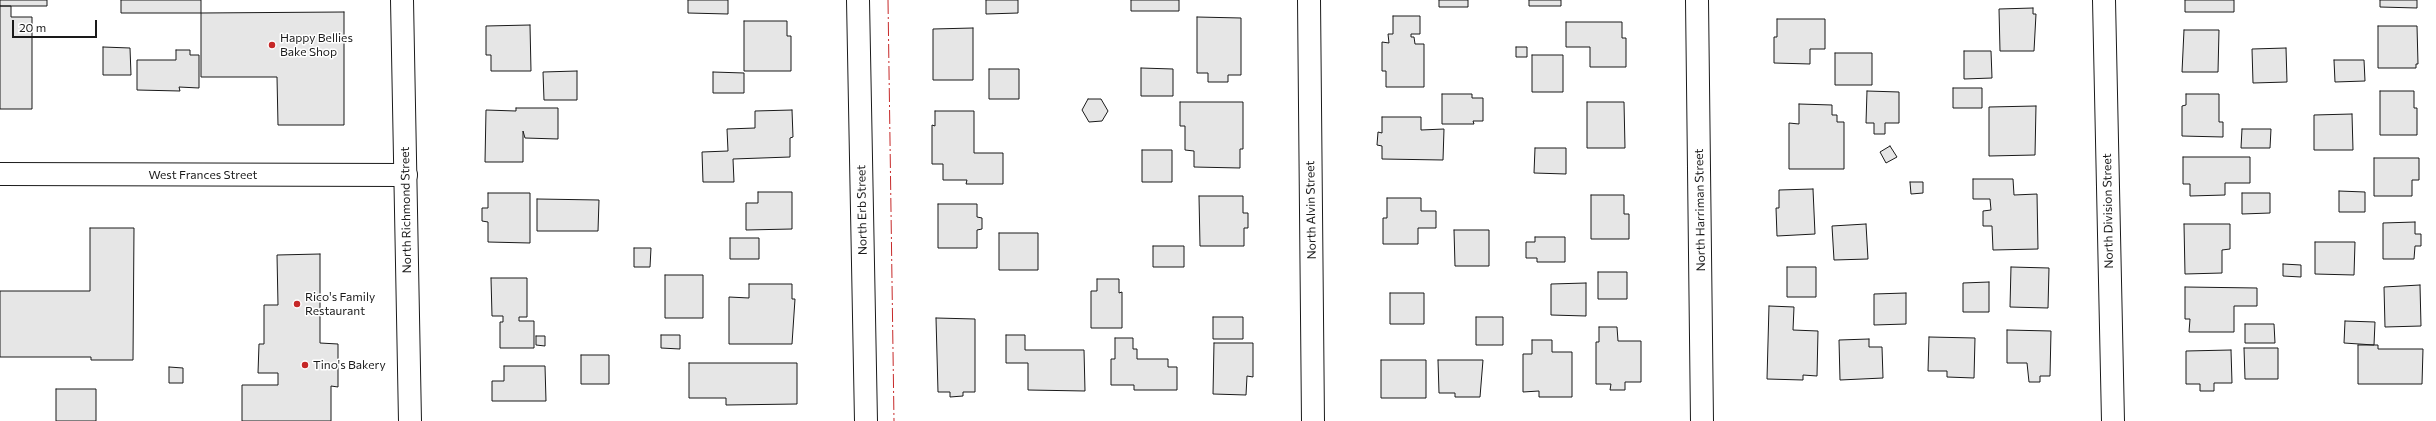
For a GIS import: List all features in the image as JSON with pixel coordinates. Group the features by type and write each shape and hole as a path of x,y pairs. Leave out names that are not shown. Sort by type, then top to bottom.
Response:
{"street":[{"name":"North Richmond Street","path":"402,0 410,421"},
{"name":"North Erb Street","path":"858,0 866,421"},
{"name":"North Alvin Street","path":"1309,0 1314,421"},
{"name":"North Harriman Street","path":"1697,0 1702,421"},
{"name":"North Division Street","path":"2104,0 2112,421"},
{"name":"West Frances Street","path":"0,174 406,175"}],"building":[{"path":"0,0 47,0 47,6 0,6"},
{"path":"121,0 201,0 201,13 121,13"},
{"path":"688,0 728,0 728,14 688,13"},
{"path":"986,0 1018,0 1018,13 986,14"},
{"path":"1131,0 1179,0 1179,11 1131,11"},
{"path":"1439,0 1468,0 1468,7 1439,7"},
{"path":"1529,0 1561,0 1561,6 1529,6"},
{"path":"2185,0 2234,0 2234,12 2185,12"},
{"path":"2380,0 2417,0 2417,8 2380,7"},
{"path":"0,6 11,6 11,17 32,17 32,109 0,109"},
{"path":"2033,8 2033,14 2036,14 2034,51 2000,51 1999,9"},
{"name":"Happy Bellies Bake Shop","path":"344,12 344,125 278,125 277,77 201,77 201,13"},
{"path":"1393,16 1420,16 1420,34 1411,34 1411,37 1414,37 1415,44 1424,44 1424,87 1386,87 1386,71 1382,71 1382,42 1389,43 1388,34 1393,34"},
{"path":"1197,17 1241,18 1241,75 1228,75 1228,82 1208,82 1208,73 1197,73"},
{"path":"1777,19 1825,19 1825,49 1810,49 1810,64 1774,63 1774,37 1777,37"},
{"path":"744,21 787,21 787,36 791,36 791,71 744,71"},
{"path":"1566,22 1622,22 1622,38 1626,38 1626,67 1590,67 1590,47 1566,47"},
{"path":"530,25 531,71 491,71 491,55 486,55 486,26"},
{"path":"2378,26 2417,26 2418,64 2416,64 2416,68 2378,68"},
{"path":"973,28 973,80 933,80 933,29"},
{"path":"2184,30 2219,30 2218,72 2182,72"},
{"path":"103,47 130,48 131,75 103,75"},
{"path":"1516,47 1527,47 1527,57 1516,57"},
{"path":"2286,48 2287,82 2253,83 2252,49"},
{"path":"176,50 190,50 190,55 199,55 199,88 179,87 180,91 137,90 137,60 176,60"},
{"path":"1964,51 1991,51 1992,78 1964,79"},
{"path":"1835,53 1872,53 1872,85 1835,85"},
{"path":"1532,55 1563,55 1563,92 1532,92"},
{"path":"2334,60 2364,60 2365,81 2335,82"},
{"path":"1141,68 1173,69 1173,96 1141,96"},
{"path":"989,69 1019,69 1019,99 989,99"},
{"path":"577,71 577,100 544,100 543,72"},
{"path":"713,72 744,73 744,93 713,93"},
{"path":"1953,88 1982,88 1982,108 1953,108"},
{"path":"1867,91 1899,92 1899,123 1885,123 1885,134 1874,134 1874,123 1866,123"},
{"path":"2380,91 2414,91 2414,108 2417,108 2417,135 2380,135"},
{"path":"1442,94 1472,94 1472,98 1483,98 1483,121 1473,121 1474,124 1442,124"},
{"path":"2186,94 2219,94 2219,122 2223,122 2223,137 2182,136 2182,106 2186,105"},
{"path":"1088,99 1101,99 1108,111 1102,121 1089,122 1082,110"},
{"path":"1180,102 1243,102 1243,149 1240,149 1240,168 1194,167 1194,151 1185,150 1185,126 1180,126"},
{"path":"1587,102 1624,102 1625,148 1587,148"},
{"path":"1799,104 1832,105 1832,115 1837,115 1837,122 1844,122 1844,169 1789,169 1789,123 1799,124"},
{"path":"2036,106 2035,155 1989,156 1989,107"},
{"path":"516,108 558,108 558,139 525,138 523,131 523,162 485,162 486,110 516,111"},
{"path":"792,110 793,137 790,138 790,157 733,159 734,182 703,182 702,152 728,151 727,129 755,128 755,111"},
{"path":"935,111 974,111 974,153 1003,153 1003,184 966,184 967,180 943,180 943,164 932,164 932,125 935,126"},
{"path":"2352,114 2353,150 2314,150 2314,115"},
{"path":"1382,117 1421,117 1421,130 1444,129 1443,160 1382,159 1382,146 1377,145 1378,132 1382,133"},
{"path":"2242,129 2271,129 2270,148 2241,148"},
{"path":"1890,146 1897,157 1886,163 1880,152"},
{"path":"1535,148 1566,148 1566,174 1534,173"},
{"path":"1142,150 1172,150 1172,182 1142,182"},
{"path":"2183,157 2250,157 2250,183 2225,183 2225,195 2190,196 2190,184 2183,184"},
{"path":"2374,158 2419,158 2419,180 2412,180 2412,196 2374,196"},
{"path":"1973,179 2013,179 2014,195 2037,194 2038,249 1993,250 1992,226 1983,226 1983,211 1991,210 1990,199 1973,199"},
{"path":"1910,182 1923,182 1923,193 1911,194"},
{"path":"1813,189 1815,234 1777,236 1776,208 1779,208 1779,190"},
{"path":"2339,191 2365,192 2365,212 2339,212"},
{"path":"758,192 792,192 792,229 746,230 746,203 758,203"},
{"path":"488,193 530,193 530,243 488,242 488,222 482,221 482,208 488,208"},
{"path":"2242,193 2270,193 2270,213 2242,214"},
{"path":"1591,195 1624,195 1624,214 1629,214 1629,239 1591,239"},
{"path":"1199,196 1243,196 1243,213 1248,213 1248,228 1244,228 1244,246 1200,246"},
{"path":"1387,198 1421,198 1421,211 1436,211 1436,228 1418,228 1418,244 1383,244 1383,218 1387,218"},
{"path":"537,199 599,200 598,231 537,231"},
{"path":"938,204 977,204 977,217 982,218 982,229 977,230 977,248 938,248"},
{"path":"2415,222 2415,234 2421,234 2421,246 2415,246 2414,259 2383,259 2383,223"},
{"path":"1866,224 1868,259 1834,260 1832,226"},
{"path":"2184,224 2230,224 2230,249 2222,250 2222,273 2185,274"},
{"path":"90,228 134,228 133,360 91,360 91,357 0,357 0,291 90,291"},
{"path":"1454,230 1489,230 1489,266 1455,266"},
{"path":"999,233 1038,233 1038,270 999,270"},
{"path":"1535,237 1565,237 1565,262 1537,262 1537,258 1526,258 1526,242 1535,242"},
{"path":"730,238 759,238 759,259 730,259"},
{"path":"2315,242 2355,242 2354,275 2315,274"},
{"path":"1153,246 1184,246 1184,267 1153,267"},
{"path":"634,248 651,248 650,267 634,267"},
{"path":"320,254 320,343 338,344 338,387 331,386 331,421 242,421 242,385 278,385 278,373 258,373 259,344 264,344 264,305 278,305 277,255"},
{"path":"2283,264 2301,265 2301,277 2283,276"},
{"path":"1787,267 1816,267 1816,297 1787,297"},
{"path":"2011,267 2049,268 2048,308 2010,307"},
{"path":"1598,272 1627,272 1627,299 1598,299"},
{"path":"665,275 703,275 703,318 665,318"},
{"path":"491,278 527,278 527,317 519,317 519,321 534,321 534,348 500,348 500,322 503,322 503,316 492,316"},
{"path":"1097,279 1119,279 1119,293 1122,292 1122,328 1091,328 1091,291 1097,291"},
{"path":"1989,282 1989,312 1963,312 1963,283"},
{"path":"1586,283 1586,316 1551,315 1551,284"},
{"path":"749,284 792,284 792,299 795,299 792,344 729,344 729,297 749,298"},
{"path":"2420,285 2421,326 2385,327 2384,287"},
{"path":"2185,287 2257,288 2257,306 2234,306 2234,332 2189,332 2190,319 2185,319"},
{"path":"1390,293 1424,293 1424,324 1390,324"},
{"path":"1906,293 1906,324 1874,325 1874,294"},
{"path":"1769,306 1794,307 1793,330 1818,331 1817,376 1803,375 1803,380 1767,379"},
{"path":"1213,317 1243,317 1243,339 1213,339"},
{"path":"1476,317 1503,317 1503,345 1476,345"},
{"path":"936,318 975,319 975,392 963,392 963,396 950,397 950,392 938,392"},
{"path":"2345,321 2375,322 2374,345 2344,343"},
{"path":"2245,324 2274,324 2275,343 2245,343"},
{"path":"1599,327 1617,327 1618,341 1641,341 1641,382 1625,382 1625,390 1610,390 1611,384 1596,384 1596,342 1599,342"},
{"path":"2007,330 2051,331 2050,376 2040,376 2040,382 2029,382 2027,363 2007,363"},
{"path":"661,335 680,335 680,349 661,348"},
{"path":"1006,335 1025,335 1025,350 1084,350 1085,391 1028,390 1028,363 1006,363"},
{"path":"536,336 545,336 545,346 536,345"},
{"path":"1929,337 1975,338 1974,378 1947,377 1947,371 1928,371"},
{"path":"1115,338 1133,338 1133,349 1137,349 1137,359 1168,359 1168,367 1177,367 1177,390 1134,390 1134,385 1111,385 1111,359 1115,359"},
{"path":"1869,339 1869,347 1882,347 1883,378 1840,380 1839,340"},
{"path":"1532,340 1552,340 1552,352 1572,352 1572,397 1539,397 1539,391 1523,392 1523,354 1532,354"},
{"path":"1214,343 1253,343 1253,377 1247,376 1246,395 1213,394"},
{"path":"2358,345 2378,345 2378,349 2423,349 2422,384 2358,384"},
{"path":"2244,348 2278,348 2278,379 2245,379"},
{"path":"2231,350 2232,383 2214,383 2214,391 2200,391 2200,384 2186,384 2186,351"},
{"path":"581,355 609,355 609,384 581,384"},
{"path":"1381,360 1426,360 1426,398 1381,398"},
{"path":"1438,360 1483,360 1480,397 1455,397 1455,393 1439,393"},
{"path":"689,363 797,363 797,404 726,405 726,398 689,398"},
{"path":"504,366 545,366 546,401 492,401 492,381 504,381"},
{"path":"169,367 183,368 183,383 169,383"},
{"path":"56,389 96,389 96,421 56,421"}],"power":[{"path":"888,0 894,421"}],"place":[{"name":"Happy Bellies Bake Shop","path":"272,45"},
{"name":"Rico's Family Restaurant","path":"297,304"},
{"name":"Tino's Bakery","path":"305,365"}]}
